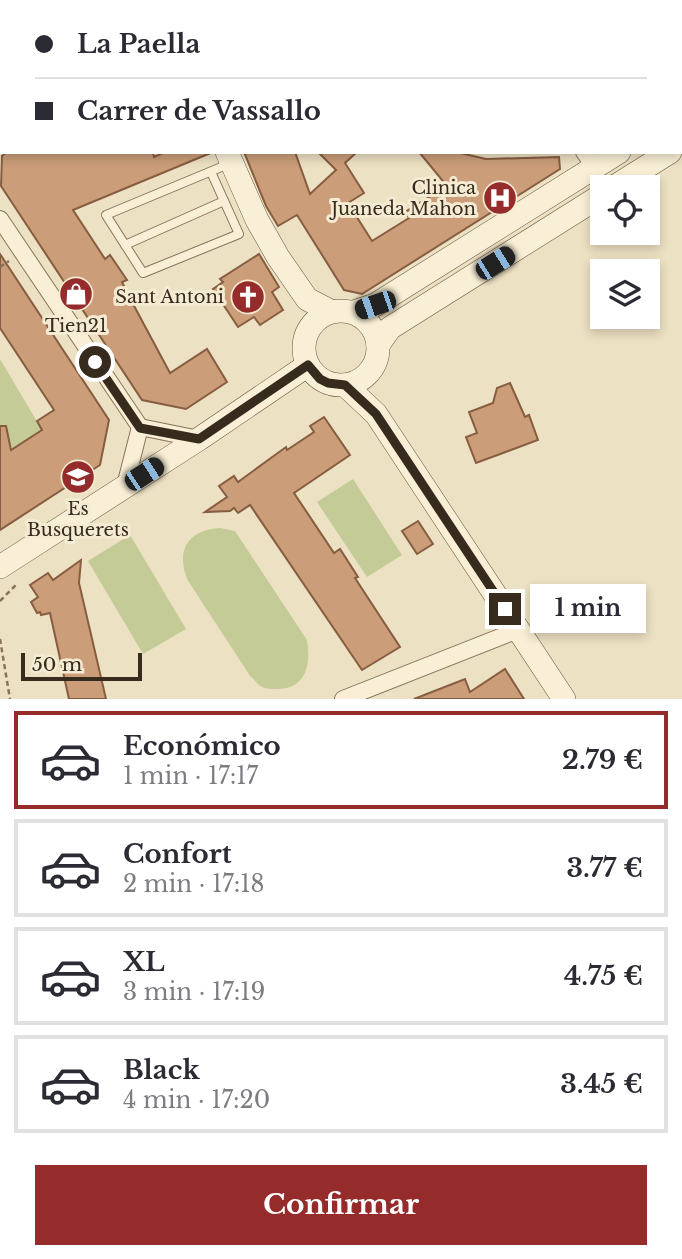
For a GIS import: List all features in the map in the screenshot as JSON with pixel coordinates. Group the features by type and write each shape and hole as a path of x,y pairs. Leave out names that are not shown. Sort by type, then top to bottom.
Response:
{"street":[{"path":"633,175 667,154"},
{"path":"354,312 375,305 602,157"},
{"path":"223,162 246,225 278,257 307,299 330,311"},
{"path":"378,345 390,328 590,203"},
{"path":"0,219 140,428 199,439"},
{"path":"307,299 310,325 303,345 308,365 320,379 328,383 355,381 372,368 378,345 375,331 366,320 354,312 330,311 310,325"},
{"path":"0,567 199,439 308,365"},
{"path":"355,381 564,699"},
{"path":"125,486 140,428"},
{"path":"343,699 518,630"}],"lane":[{"path":"223,162 224,201 246,225 239,234 143,273 106,215 223,162"},
{"path":"125,245 224,201"}],"path":[{"path":"0,267 6,263"},
{"path":"0,601 17,584"},
{"path":"0,639 10,699"}],"green space":[{"path":"0,359 42,430 13,449 9,443 0,449"},
{"path":"353,479 402,555 367,577 317,502"},
{"path":"220,528 235,531 307,640 305,673 296,684 288,688 264,688 250,676 187,579 183,559 187,543 200,533"},
{"path":"130,535 186,629 143,654 88,561"}],"building":[{"path":"153,154 154,157 161,154 208,154 73,210 105,259 110,255 127,280 122,282 170,373 207,349 227,382 186,409 142,400 1,186 2,156"},
{"path":"245,154 296,154 310,194 336,170 320,154 355,154 345,163 364,193 348,203 372,241 409,218 405,212 447,186 421,154 465,154 486,159 559,157 560,169 362,294 344,290 297,215 278,226 266,206"},
{"path":"0,254 109,420 100,465 0,530 0,426 6,426 11,450 42,430 37,421 54,410 0,328"},
{"path":"259,254 279,287 272,292 283,310 260,325 254,317 238,327 213,289 223,282 220,279"},
{"path":"510,383 525,417 529,415 538,440 476,463 466,437 477,433 469,412 493,403 497,388"},
{"path":"324,417 350,455 294,493 334,553 340,549 358,577 355,578 400,647 362,670 250,505 238,513 234,508 230,511 205,512 227,497 219,486 234,476 238,482 286,447 287,450 314,432 310,426"},
{"path":"418,521 433,544 417,554 402,531"},
{"path":"81,560 79,583 106,699 69,699 50,613 37,613 31,602 38,597 30,585 48,573 53,580"},
{"path":"505,669 524,699 414,699 465,679 470,692"}],"place":[{"name":"Clinica Juaneda Mahon","path":"500,198"},
{"name":"Tien21","path":"76,294"},
{"name":"Sant Antoni","path":"248,297"},
{"name":"Es Busquerets","path":"78,477"}],"route":[{"path":"95,362 140,428 199,439 308,365 320,379 345,385 376,414 505,609"}]}
